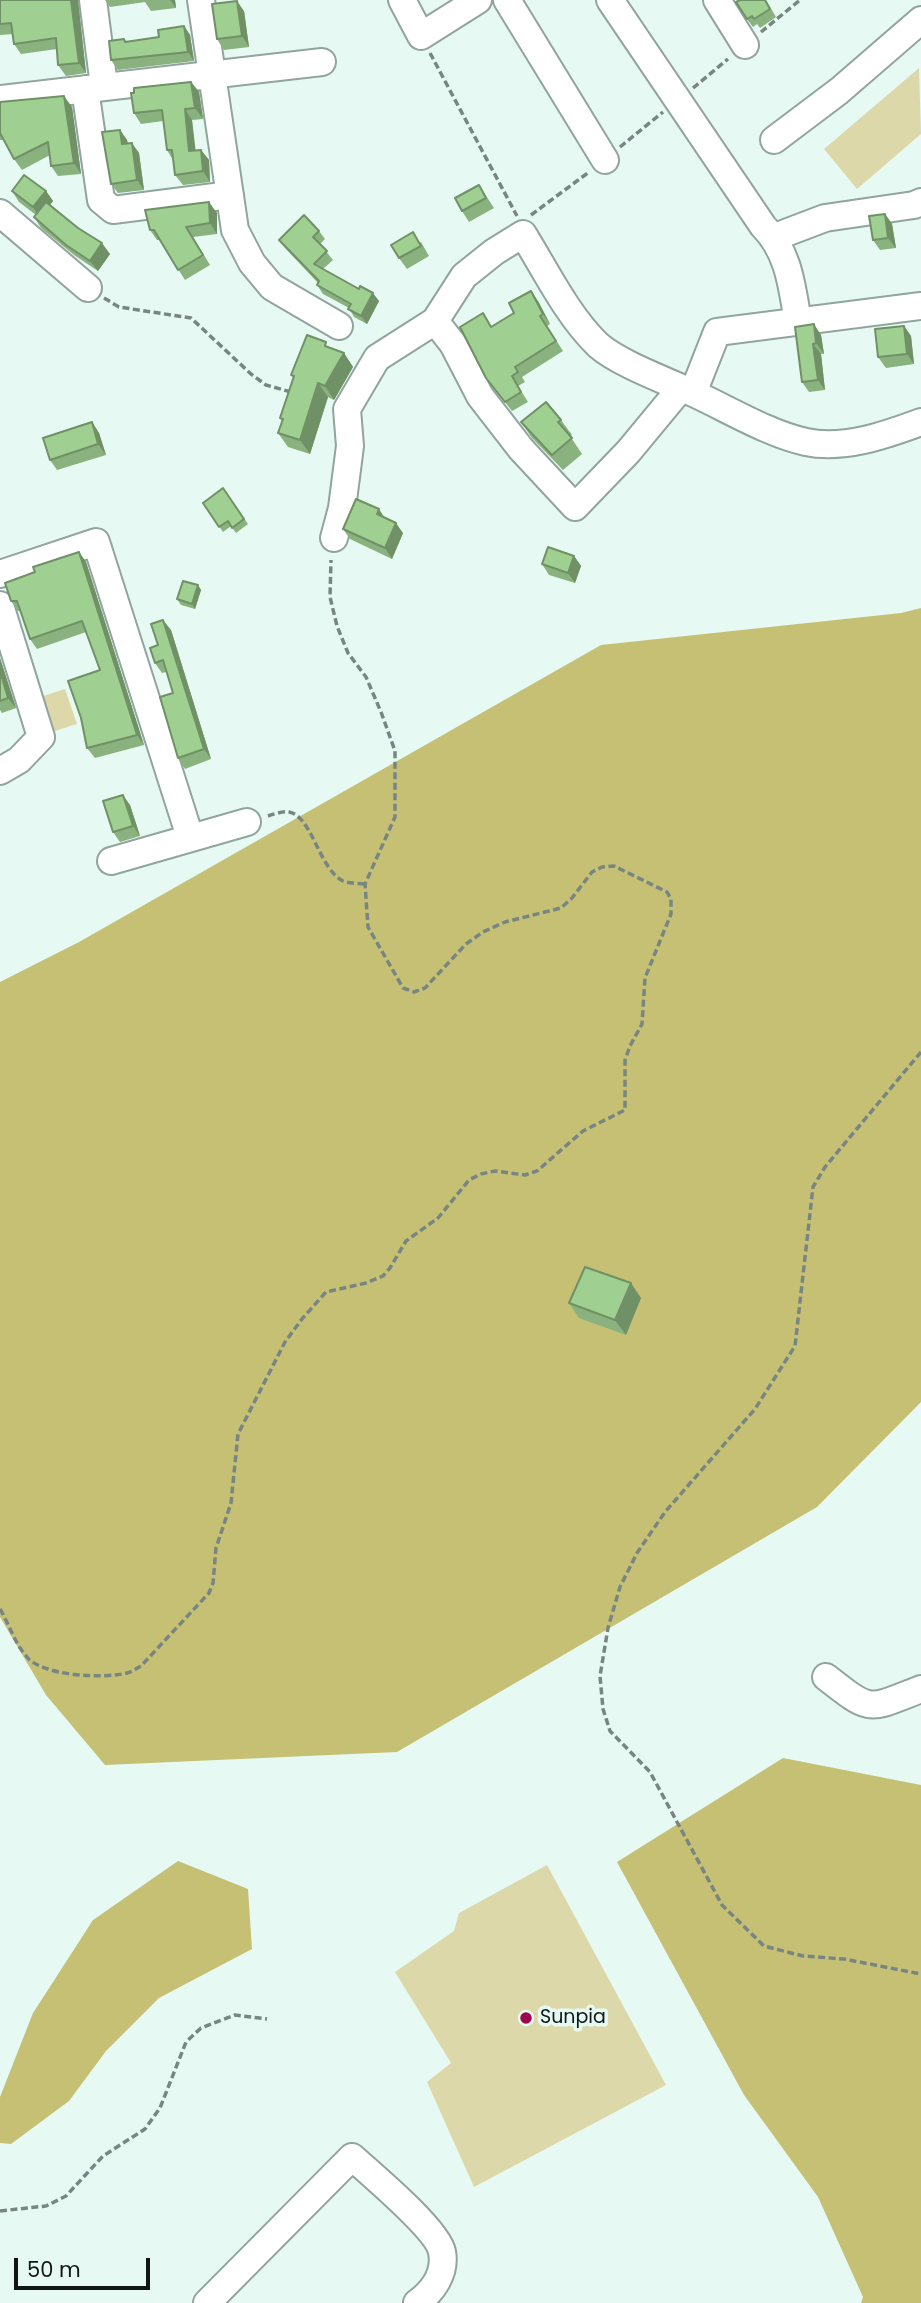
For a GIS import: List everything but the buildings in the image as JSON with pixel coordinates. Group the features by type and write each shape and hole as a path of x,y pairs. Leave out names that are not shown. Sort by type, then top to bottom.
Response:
{"street":[{"path":"93,0 94,88 101,200 113,210 230,195"},
{"path":"201,0 235,230 252,264 272,287 339,326"},
{"path":"402,0 421,36 478,0"},
{"path":"507,0 605,160"},
{"path":"610,0 763,226 775,237 787,263 798,322"},
{"path":"717,0 745,45"},
{"path":"774,140 839,91 921,20"},
{"path":"0,99 322,62"},
{"path":"775,237 825,218 921,202"},
{"path":"0,214 88,288"},
{"path":"334,538 342,508 350,446 347,409 377,358 435,321 464,276 494,252 523,234 582,327 601,347 687,390 785,435 808,442 840,442 881,437 921,422"},
{"path":"435,321 453,344 480,396 521,449 575,508 687,390 717,332 921,306"},
{"path":"0,574 96,542 190,837"},
{"path":"0,605 41,737 19,760 0,771"},
{"path":"111,861 247,822"},
{"path":"827,1677 858,1702 876,1707 921,1689"},
{"path":"207,2303 352,2157 421,2220 442,2250 440,2273 433,2290 417,2303"}],"path":[{"path":"421,36 521,223 523,234"},
{"path":"88,288 119,307 191,318 259,380 293,393"},
{"path":"0,1609 27,1658 38,1665 71,1674 99,1676 129,1673 141,1666 209,1593 213,1583 216,1548 231,1503 238,1434 285,1342 302,1319 326,1292 366,1283 383,1276 406,1241 438,1218 469,1180 495,1171 525,1175 537,1171 583,1131 625,1110 625,1060 642,1024 645,978 671,914 671,899 667,892 614,866 602,867 590,875 561,908 505,922 483,932 466,944 425,988 414,992 397,981 368,927 365,884 395,817 395,751 366,677 348,653 337,626 330,597 330,563 334,538"},
{"path":"247,822 287,811 296,814 305,825 328,868 346,883 365,884"},
{"path":"921,1052 825,1167 813,1187 795,1346 755,1409 665,1512 637,1553 617,1597 608,1628 600,1676 603,1710 610,1731 650,1772 722,1905 764,1946 803,1956 844,1959 921,1974"},
{"path":"0,2211 46,2206 66,2196 103,2156 145,2129 160,2108 186,2042 201,2028 235,2015 267,2019"}],"shaded area":[{"path":"919,68 921,134 857,189 824,149"},
{"path":"921,608 921,1402 817,1507 397,1752 105,1765 46,1695 0,1617 0,982 79,942 601,645 901,613"},
{"path":"65,689 77,724 48,733 37,698"},
{"path":"783,1758 921,1785 921,2303 861,2303 863,2297 818,2197 744,2095 617,1862"},
{"path":"178,1861 248,1889 252,1949 159,1998 106,2051 69,2101 11,2144 0,2143 0,2097 33,2013 93,1920"},
{"name":"Sunpia","path":"547,1865 666,2085 474,2187 427,2082 451,2063 395,1972 454,1931 459,1913"}],"place":[{"name":"Sunpia","path":"526,2018"}]}
